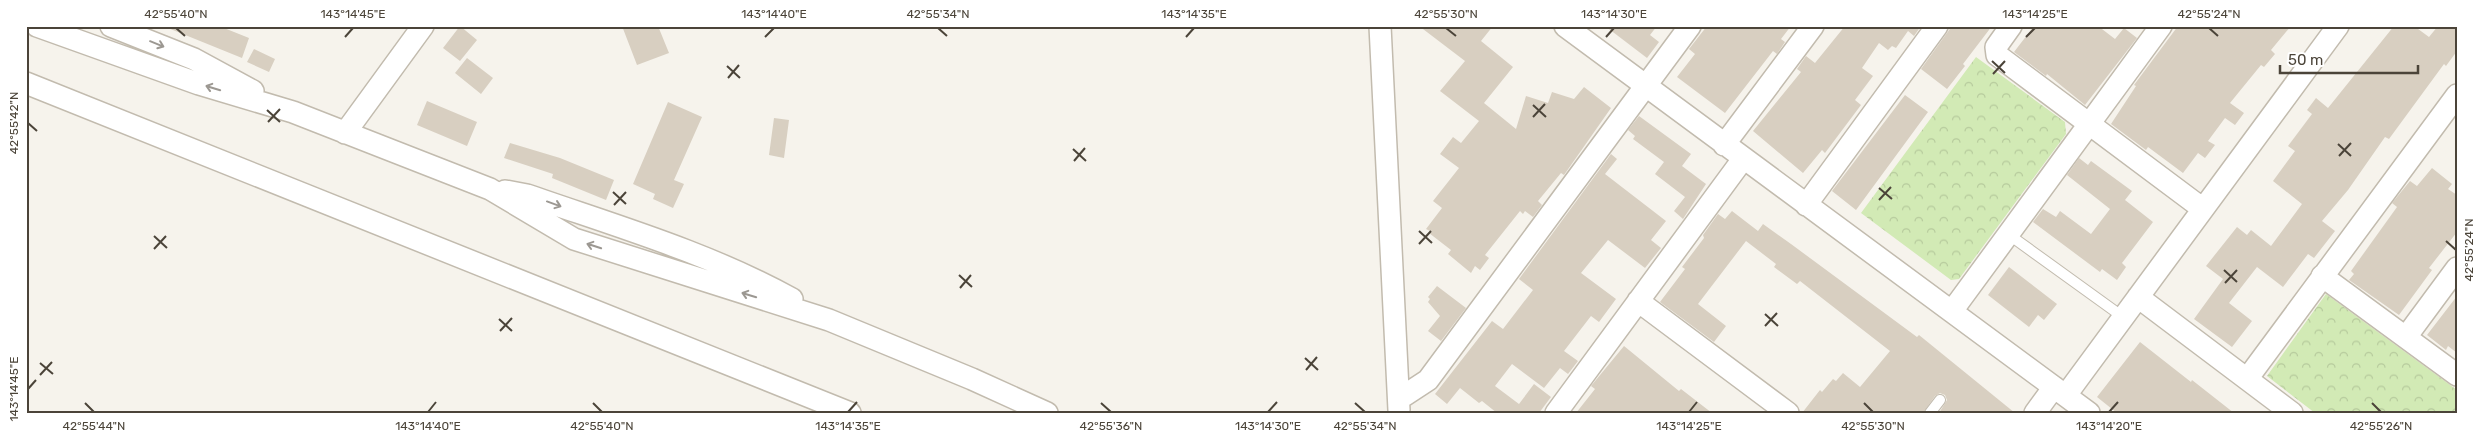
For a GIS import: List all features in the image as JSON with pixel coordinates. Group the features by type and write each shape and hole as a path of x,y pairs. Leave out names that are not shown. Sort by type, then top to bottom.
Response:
{"street":[{"path":"37,26 199,84 293,112 490,189 574,239 829,320 972,379 1046,413"},
{"path":"112,26 194,60 293,112"},
{"path":"345,132 423,26"},
{"path":"1380,26 1399,406"},
{"path":"1565,26 2089,413"},
{"path":"1399,406 1428,380 1690,26"},
{"path":"1724,145 1813,26"},
{"path":"1806,205 1937,26"},
{"path":"2011,26 1996,48 1997,55 2203,209"},
{"path":"1952,311 2161,26"},
{"path":"2035,413 2060,391 2123,317 2338,26"},
{"path":"26,84 850,413"},
{"path":"2247,379 2457,95"},
{"path":"1558,412 1743,158"},
{"path":"2406,337 2457,268"},
{"path":"2322,276 2457,375"},
{"path":"2138,297 2292,413"},
{"path":"1638,301 1788,413"}],"lane":[{"path":"2008,234 2123,317"},
{"path":"1930,413 1940,400"}],"green space":[{"path":"1976,57 2065,122 2066,134 1959,279 1951,280 1861,213"},
{"path":"2326,294 2457,390 2457,413 2315,413 2267,376"}],"building":[{"path":"163,26 219,26 249,38 242,58"},
{"path":"460,26 477,40 460,61 443,48"},
{"path":"622,26 658,26 669,53 637,65"},
{"path":"1419,26 1493,26 1481,41 1513,67 1484,103 1516,129 1526,96 1548,103 1552,92 1574,99 1584,87 1611,108 1564,175 1561,173 1538,201 1542,205 1533,217 1525,211 1523,214 1520,211 1485,255 1489,258 1480,270 1475,266 1471,273 1448,254 1451,250 1426,229 1442,208 1433,201 1459,168 1440,154 1453,137 1461,143 1479,121 1440,91 1465,61"},
{"path":"1605,26 1657,26 1650,35 1659,42 1647,58"},
{"path":"1707,26 1791,26 1781,39 1785,42 1777,54 1773,51 1725,113 1677,77 1695,54 1689,49"},
{"path":"1845,26 1921,26 1914,36 1908,31 1896,48 1892,46 1888,50 1879,43 1862,68 1873,76 1855,100 1861,105 1825,153 1822,150 1803,173 1753,131 1801,72 1797,69 1806,56 1815,63"},
{"path":"1952,26 1992,26 1963,64 1965,66 1947,89 1921,69"},
{"path":"2034,26 2098,26 2115,39 2124,28 2137,38 2085,105 2047,74 2046,76 2014,52"},
{"path":"2178,26 2291,26 2271,50 2275,54 2264,67 2261,65 2230,103 2244,113 2235,125 2225,118 2208,141 2215,145 2205,158 2198,153 2183,173 2148,147 2146,150 2111,124 2136,86 2134,85"},
{"path":"2394,26 2414,26 2429,37 2438,26 2457,26 2457,51 2446,66 2444,64 2389,139 2385,137 2348,190 2322,221 2335,231 2314,258 2308,254 2283,287 2257,267 2229,303 2252,321 2232,347 2194,319 2223,279 2206,266 2237,227 2247,235 2251,230 2271,246 2302,204 2273,181 2295,151 2288,146 2312,114 2307,110 2316,98 2328,108"},
{"path":"254,49 275,59 269,72 247,62"},
{"path":"467,58 493,78 481,94 455,73"},
{"path":"1905,95 1928,112 1856,210 1832,191"},
{"path":"427,101 477,122 467,146 417,125"},
{"path":"668,102 702,117 674,180 684,184 673,208 653,199 655,194 633,184"},
{"path":"1639,116 1691,154 1682,166 1706,184 1683,219 1674,211 1685,197 1655,174 1664,162 1633,139 1635,136 1628,130"},
{"path":"774,118 789,120 784,158 769,155"},
{"path":"510,143 560,158 614,180 606,200 552,178 553,174 504,158"},
{"path":"1611,154 1617,159 1605,174 1666,221 1651,240 1661,248 1645,268 1608,240 1581,273 1616,299 1599,322 1591,316 1564,351 1578,361 1568,374 1560,368 1544,388 1512,364 1495,386 1519,404 1534,384 1551,397 1539,413 1497,413 1482,401 1479,403 1460,388 1447,404 1435,394 1492,321 1503,329 1533,290 1519,279"},
{"path":"2079,158 2088,165 2091,161 2132,191 2125,200 2153,222 2122,263 2126,267 2117,280 2102,269 2100,272 2033,222 2043,209 2056,217 2060,211 2091,234 2110,209 2067,175"},
{"path":"2432,168 2452,184 2448,189 2457,195 2457,232 2429,268 2432,270 2399,315 2349,280 2354,274 2351,271 2397,207 2392,203 2410,181 2417,186"},
{"path":"1732,211 1758,231 1763,224 1917,337 1919,335 2015,413 1939,413 1947,400 1945,395 1940,393 1935,396 1923,413 1802,413 1820,390 1822,392 1833,379 1836,381 1843,373 1860,387 1890,351 1800,281 1797,284 1774,267 1776,264 1746,241 1698,304 1726,326 1714,342 1660,302 1685,269 1682,267 1704,238 1703,235 1718,214 1725,219"},
{"path":"2009,267 2057,304 2044,320 2038,315 2029,327 1988,295"},
{"path":"1437,286 1466,308 1441,341 1428,331 1440,316 1428,302 1430,299 1428,297"},
{"path":"2457,296 2457,353 2448,346 2446,350 2427,335"},
{"path":"2140,342 2234,413 2117,413 2097,397"},
{"path":"1624,346 1679,391 1681,389 1712,413 1576,413 1595,389 1591,386"}]}
